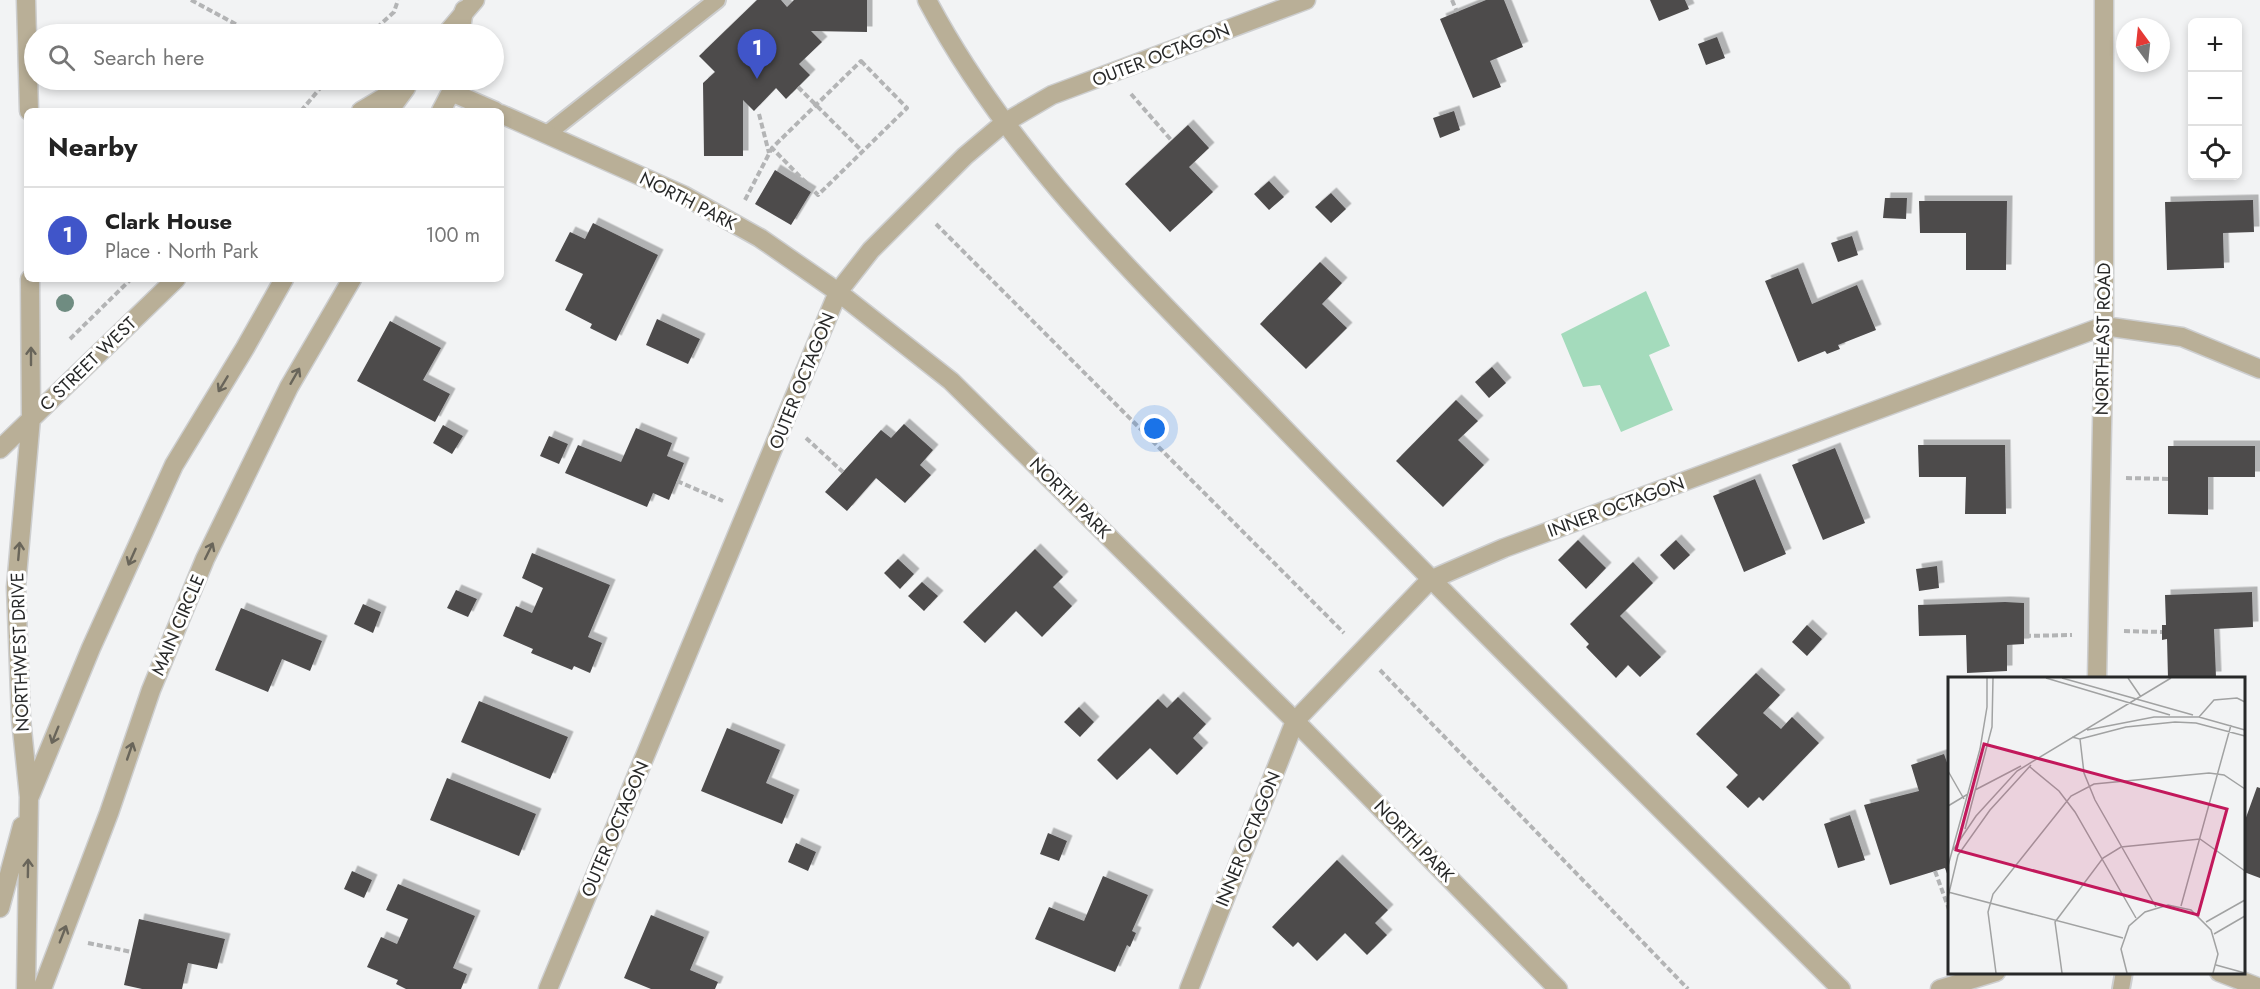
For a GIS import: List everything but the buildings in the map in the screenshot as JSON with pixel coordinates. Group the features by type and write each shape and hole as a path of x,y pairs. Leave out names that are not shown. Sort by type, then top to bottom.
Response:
{"street":[{"path":"26,0 27,24"},
{"path":"927,0 938,21 1004,123 1096,233 1430,580 1841,989"},
{"name":"OUTER OCTAGON","path":"549,989 838,292 871,250 965,156 1004,123 1052,96 1306,0"},
{"name":"NORTHEAST ROAD","path":"2097,677 2104,326 2104,0"},
{"path":"454,24 469,5"},
{"path":"463,24 469,5"},
{"path":"28,90 29,108"},
{"path":"366,108 396,90"},
{"path":"391,108 405,90"},
{"path":"442,108 450,90"},
{"path":"459,90 490,108"},
{"name":"NORTH PARK","path":"504,115 683,195 760,238 838,292 951,381 1295,721 1558,989"},
{"name":"NORTHWEST DRIVE","path":"26,989 29,797 21,719 16,587 31,418 30,282"},
{"name":"C STREET WEST","path":"0,449 174,282"},
{"path":"0,908 29,797 91,648 174,465 282,282"},
{"name":"MAIN CIRCLE","path":"42,989 109,813 151,690 205,559 289,387 350,282"},
{"name":"INNER OCTAGON","path":"1189,989 1295,721 1430,580 1504,548 2104,326 2182,337 2260,369"},
{"path":"1940,989 1989,974"},
{"path":"2224,974 2260,988"}],"lane":[{"path":"547,134 717,0"},
{"path":"2121,989 2124,974"}],"path":[{"path":"191,0 236,24"},
{"path":"381,24 394,12 398,0"},
{"path":"1452,0 1457,12"},
{"path":"734,223 772,148 861,61 908,108 818,195 772,148"},
{"path":"1112,73 1172,141"},
{"path":"798,87 863,152"},
{"path":"304,108 319,90"},
{"path":"759,114 769,153"},
{"path":"916,205 1362,651 1688,989"},
{"path":"64,345 128,282"},
{"path":"786,420 843,472"},
{"path":"2101,478 2168,479"},
{"path":"677,481 748,512"},
{"path":"2025,636 2098,632 2162,632"},
{"path":"1935,871 1948,907"},
{"path":"62,938 132,952"}],"green space":[{"path":"1646,291 1670,346 1649,355 1673,410 1621,432 1600,385 1583,387 1561,334"}],"place":[{"name":"Clark House","path":"757,79"}]}
